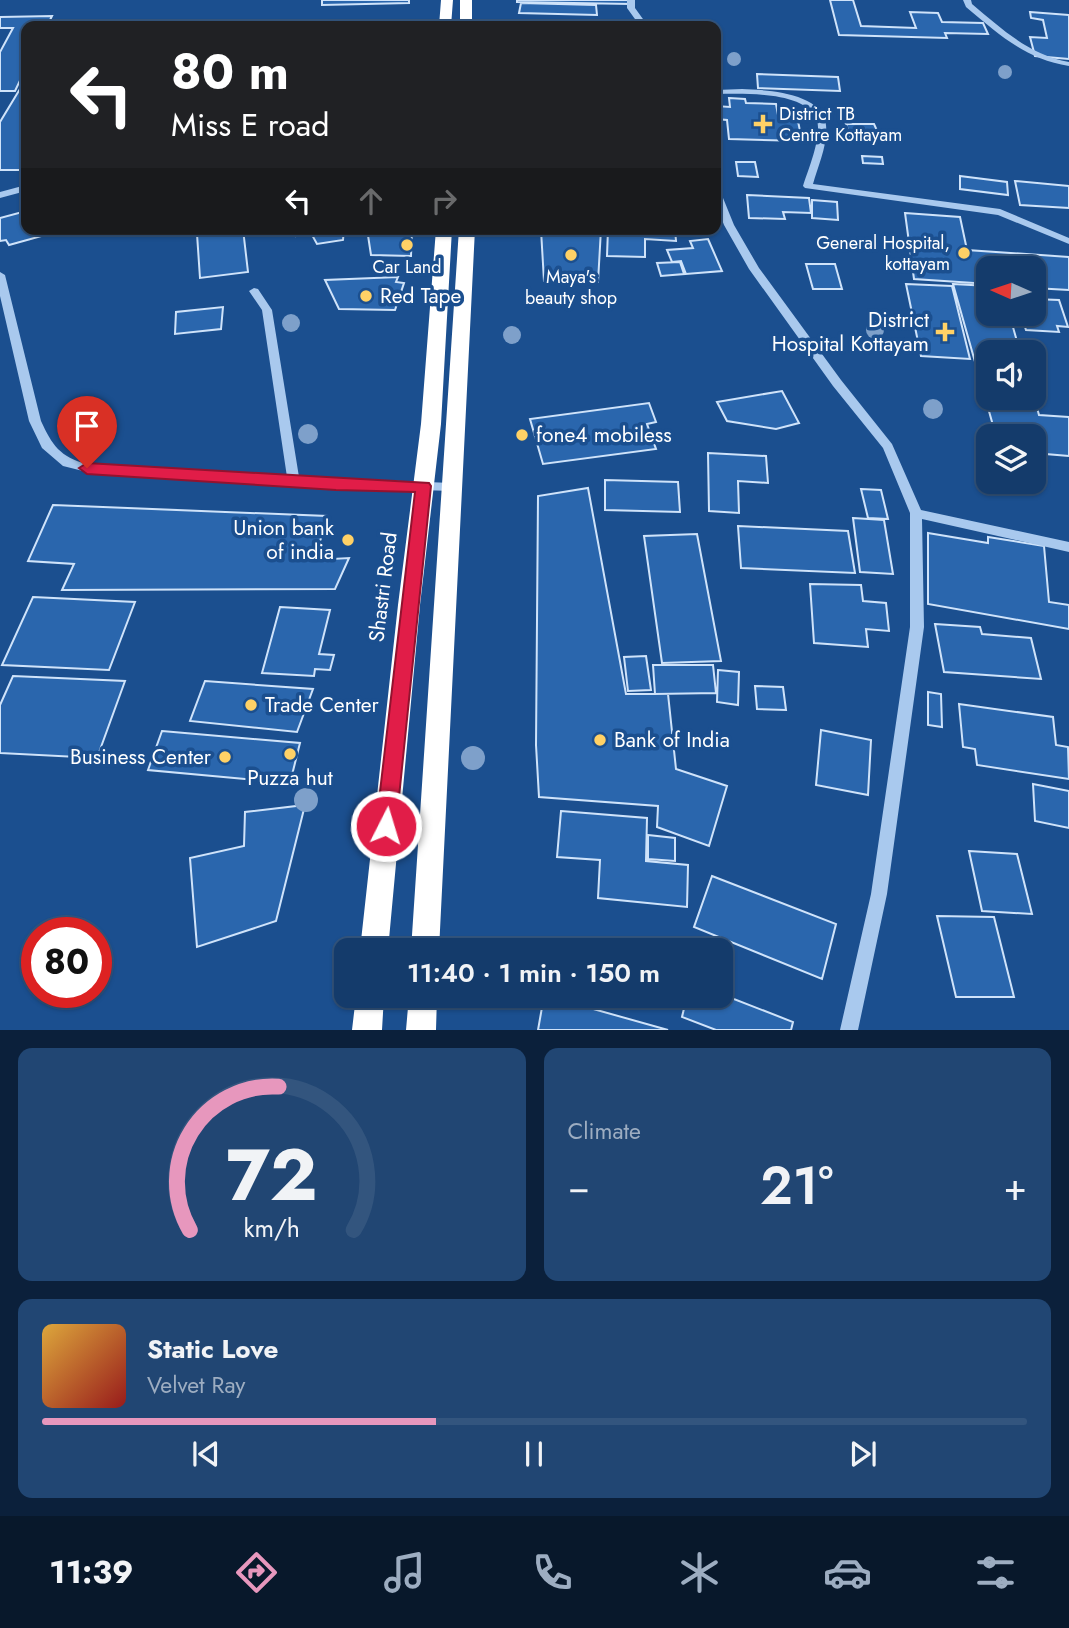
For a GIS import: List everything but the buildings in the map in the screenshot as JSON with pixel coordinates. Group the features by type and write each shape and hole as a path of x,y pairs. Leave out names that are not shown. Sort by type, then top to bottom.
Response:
{"highway":[{"path":"445,21 447,0"},
{"path":"466,0 466,21"},
{"name":"Shastri Road","path":"375,938 409,605 431,424 444,235"},
{"path":"426,938 467,235"},
{"path":"367,1030 369,1008"},
{"path":"421,1030 422,1008"}],"street":[{"path":"631,0 631,8 640,21"},
{"path":"967,0 1027,53 1050,62 1069,64"},
{"path":"721,92 772,92 790,96 812,110 821,121 821,133 808,186 1000,212 1069,241"},
{"path":"0,195 21,189"},
{"path":"721,205 754,269 837,383 888,447 916,513 917,628 879,894 849,1030"},
{"path":"0,275 35,421 46,445 66,463 87,468 294,482 452,487"},
{"path":"254,291 267,310 294,482"},
{"path":"916,513 1069,547"}],"place":[{"name":"District TB Centre Kottayam","path":"763,124"},
{"name":"Car Land","path":"407,245"},
{"name":"General Hospital, kottayam","path":"964,253"},
{"name":"Maya's beauty shop","path":"571,255"},
{"name":"Red Tape","path":"366,296"},
{"name":"District Hospital Kottayam","path":"945,332"},
{"name":"fone4 mobiless","path":"522,435"},
{"name":"Union bank of india","path":"348,540"},
{"name":"Trade Center","path":"251,705"},
{"name":"Bank of India","path":"600,740"},
{"name":"Puzza hut","path":"290,754"},
{"name":"Business Center","path":"225,757"}],"route":[{"path":"87,468 336,484 424,486 386,826"}]}
